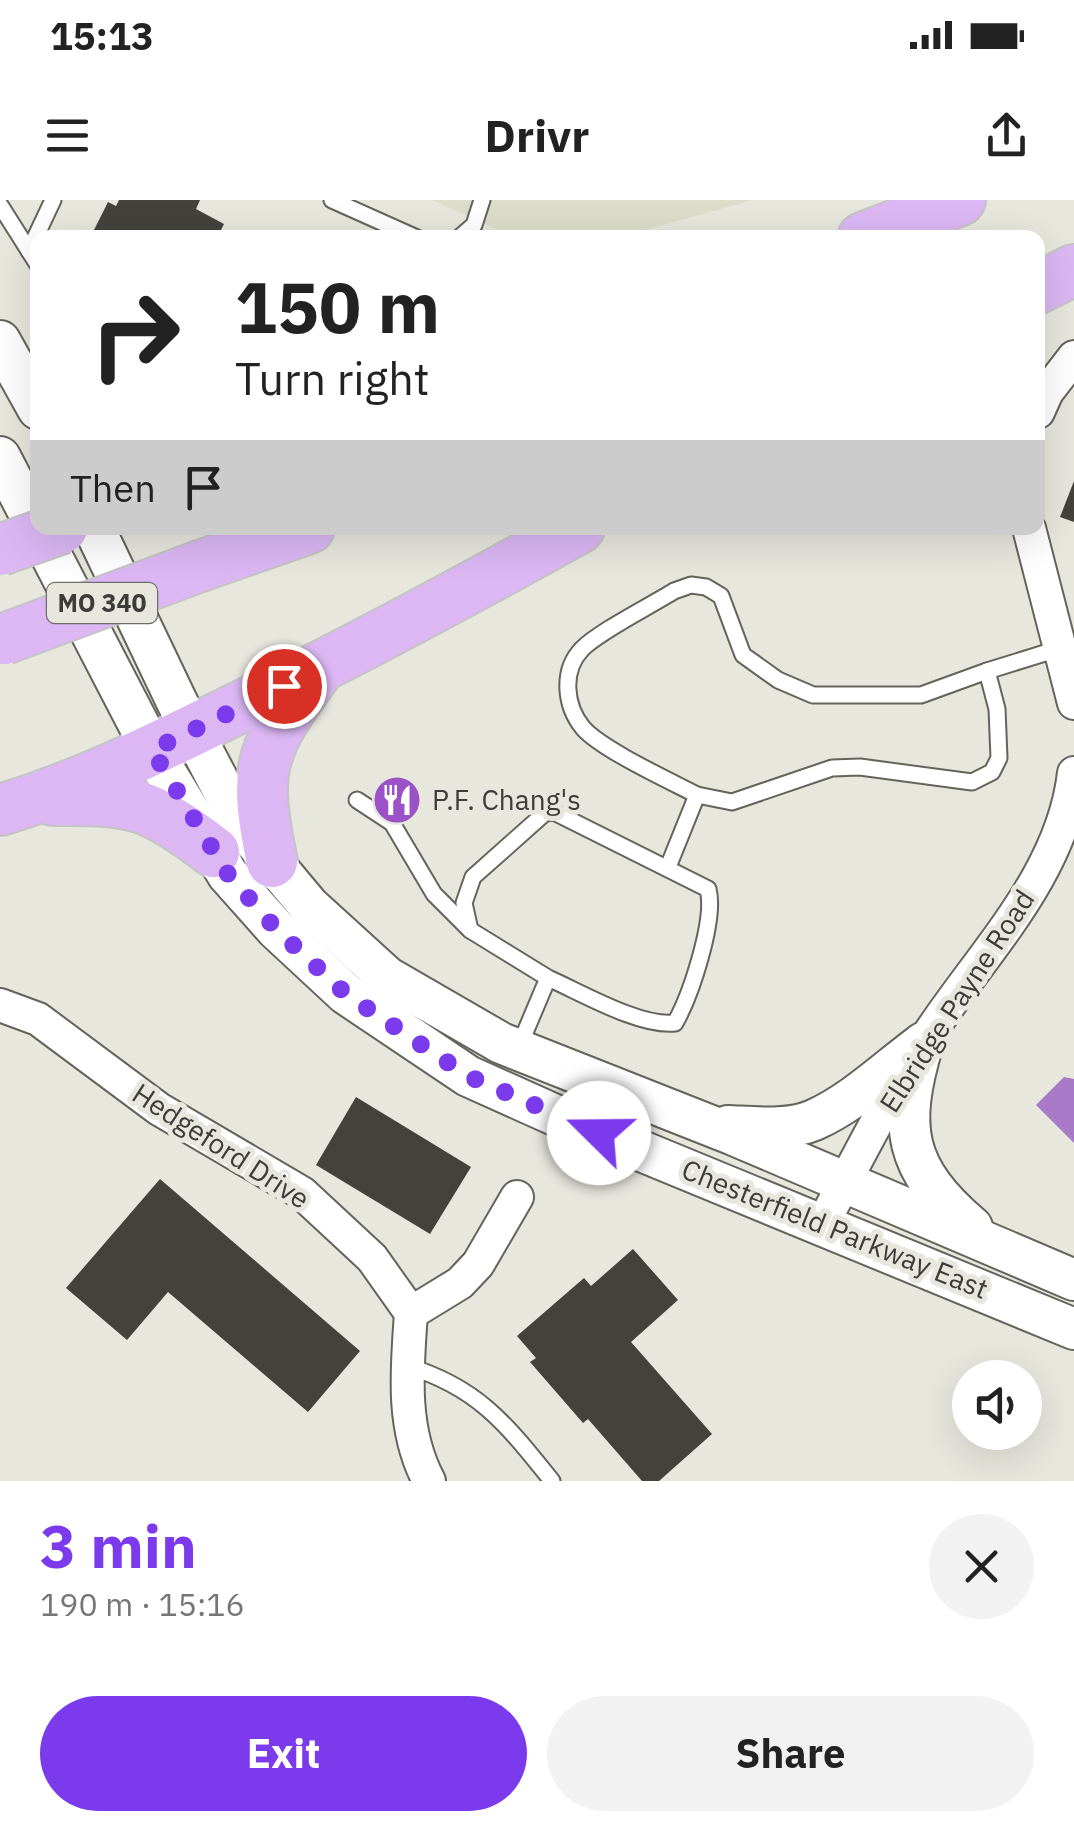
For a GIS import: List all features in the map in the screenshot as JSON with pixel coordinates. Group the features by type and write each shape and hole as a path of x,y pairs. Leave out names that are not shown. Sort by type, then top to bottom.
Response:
{"main road":[{"path":"883,230 960,200"},
{"path":"1045,264 1074,254"},
{"path":"1045,284 1074,270"},
{"path":"0,550 42,535"},
{"name":"MO 340","path":"2,640 289,535"},
{"path":"16,805 58,793 172,741 383,637 565,535"},
{"path":"272,862 260,806 264,756 283,718 319,668"},
{"path":"16,805 91,800 140,807 192,834 214,852"}],"street":[{"path":"0,341 30,395"},
{"path":"1045,398 1074,357"},
{"path":"0,457 30,507"},
{"path":"47,535 172,741"},
{"path":"97,535 172,741"},
{"path":"1031,535 1074,704"},
{"name":"Chesterfield Parkway East","path":"172,741 214,852 276,929 346,994 468,1076 1074,1329"},
{"name":"Chesterfield Parkway East","path":"172,741 309,906 387,977 501,1043 710,1126 1074,1280"},
{"name":"Elbridge Payne Road","path":"823,1224 923,1043 1004,933 1041,870 1073,792"},
{"name":"Hedgeford Drive","path":"6,1008 38,1019 160,1109 302,1193 372,1258 412,1313"},
{"path":"710,1126 764,1127 811,1122 923,1043"},
{"path":"923,1043 910,1088 908,1118 915,1155 946,1205 990,1243"},
{"path":"428,1481 411,1427 407,1366 412,1313 460,1283 478,1264 517,1197"}],"lane":[{"path":"43,230 53,200"},
{"path":"332,200 399,230"},
{"path":"468,230 474,225 482,200"},
{"path":"0,204 30,253"},
{"path":"987,671 997,709 999,758 983,779 972,782 860,766 832,768 732,802 697,795 636,763 584,728 570,702 566,683 582,648 674,591 691,585 721,596 743,654 778,680 813,695 921,695 987,671 1061,648"},
{"path":"668,867 697,795"},
{"path":"357,800 392,823 434,894 470,930 548,978 629,1013 666,1024 676,1023 684,1008 711,900 708,889 668,867 554,812 545,813 474,877 464,903 470,930"},
{"path":"518,1050 548,978"},
{"path":"407,1366 442,1377 496,1414 552,1481"}],"shaded area":[{"path":"432,200 753,200 645,230 498,230"},
{"path":"1064,1077 1074,1079 1074,1143 1036,1105"}],"building":[{"path":"119,200 200,200 196,209 224,224 221,230 94,230 108,202 116,206"},
{"path":"1074,481 1074,522 1060,517"},
{"path":"356,1097 471,1167 430,1234 316,1165"},
{"path":"160,1179 360,1351 308,1412 168,1292 127,1340 66,1288"},
{"path":"633,1249 678,1300 631,1342 712,1434 659,1481 642,1481 588,1419 583,1423 530,1362 536,1358 517,1336 584,1278 591,1286"}],"place":[{"name":"P.F. Chang's","path":"397,800"}],"route":[{"path":"284,686 152,750 228,874 276,929 346,994 468,1076 599,1133"}]}
